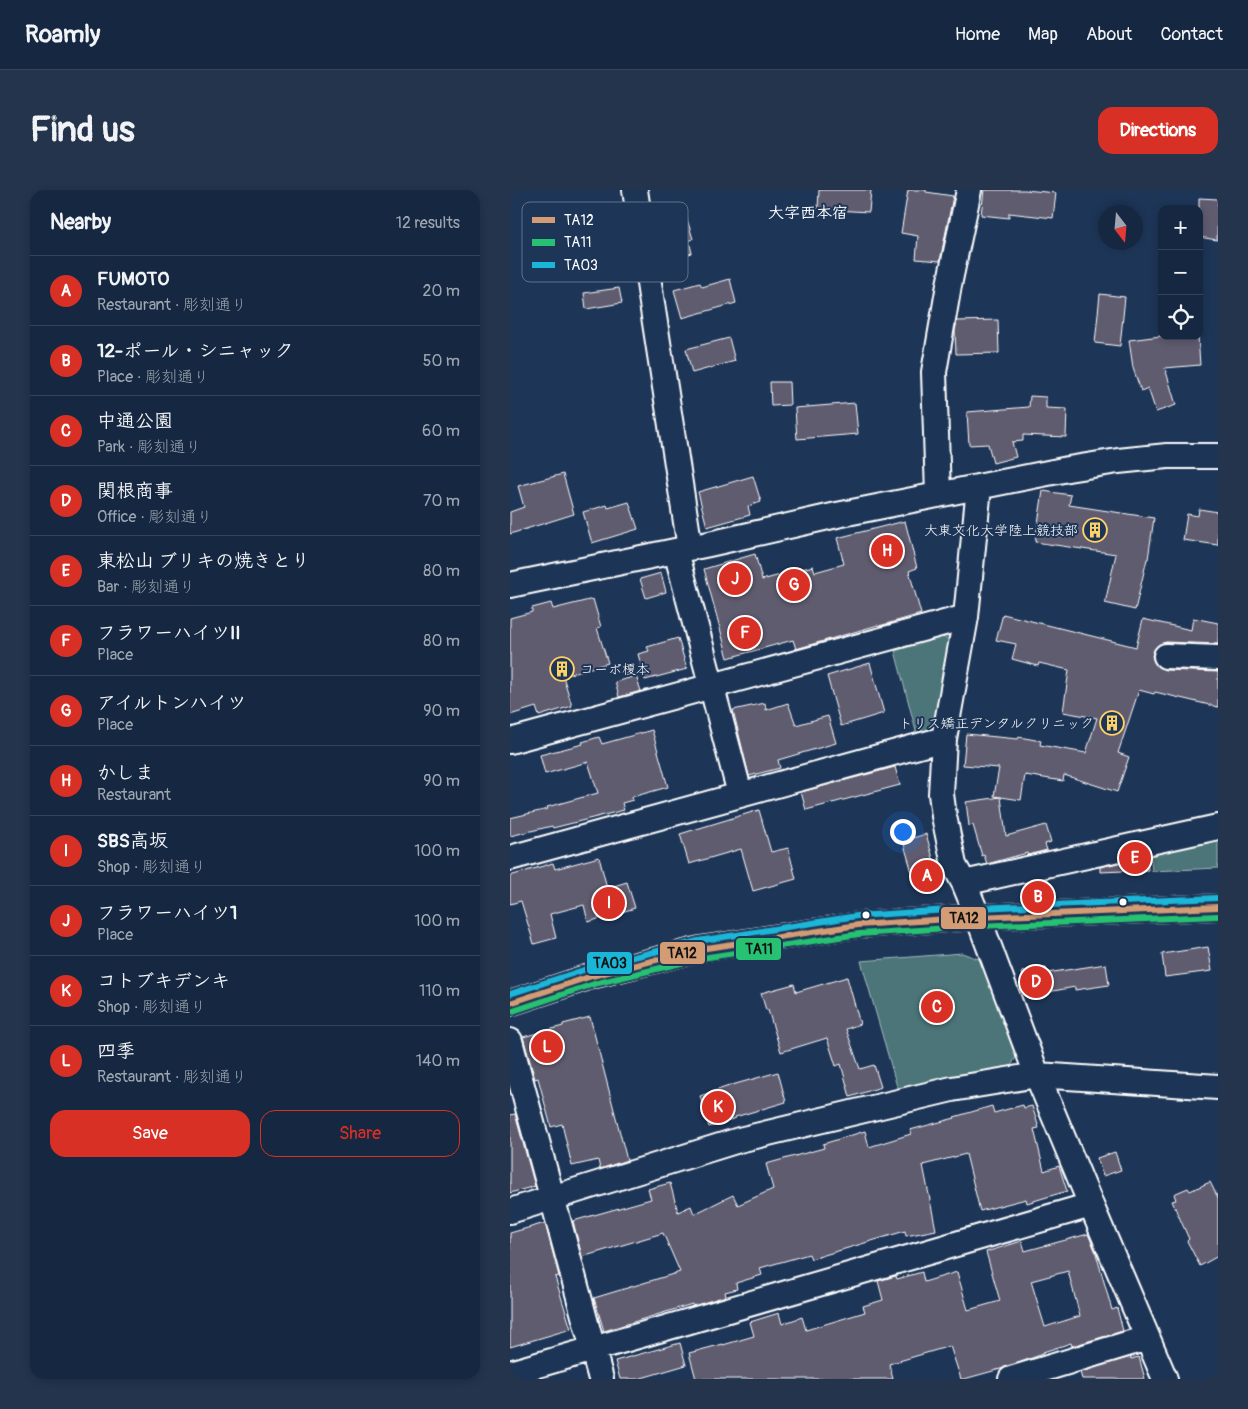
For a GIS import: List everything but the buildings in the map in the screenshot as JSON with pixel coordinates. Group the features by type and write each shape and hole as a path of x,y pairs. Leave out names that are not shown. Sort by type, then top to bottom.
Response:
{"street":[{"path":"938,495 934,372 969,190"},
{"path":"649,282 683,549 711,686 740,794"},
{"path":"510,585 837,515 1068,469 1118,461 1217,453"},
{"path":"979,487 966,617 944,739 941,794 954,865 964,883 978,917 1037,1075 1165,1379"},
{"path":"510,741 966,617"},
{"path":"1166,656 1218,658"},
{"path":"510,858 944,739"},
{"path":"964,883 1218,827"},
{"path":"510,1003 592,976 700,950 858,925 978,917 1218,907"},
{"path":"510,1040 601,1379"},
{"path":"510,1211 739,1140 952,1089 1037,1075 1218,1088"},
{"path":"510,1373 1091,1205"},
{"path":"1011,1379 1148,1338"}],"green space":[{"path":"941,637 951,639 932,730 917,735 895,651"},
{"path":"1218,838 1218,868 1152,871 1150,853"},
{"path":"962,953 981,960 1018,1053 1011,1066 898,1090 861,961"}],"transit line":[{"name":"TA03","path":"510,994 590,968 698,941 857,916 978,908 1218,898"},
{"name":"TA12","path":"510,1003 592,976 700,949 858,925 978,917 1218,907"},
{"name":"TA11","path":"513,1011 594,984 702,958 859,934 978,926 1218,916"}],"place":[{"name":"大東文化大学陸上競技部","path":"1095,530"},
{"name":"かしま","path":"887,551"},
{"name":"フラワーハイツ1","path":"735,579"},
{"name":"アイルトンハイツ","path":"794,585"},
{"name":"フラワーハイツII","path":"745,633"},
{"name":"コーポ榎本","path":"562,669"},
{"name":"トリス矯正デンタルクリニック","path":"1112,723"},
{"name":"東松山 ブリキの焼きとり","path":"1135,858"},
{"name":"FUMOTO","path":"927,876"},
{"name":"12-ポール・シニャック","path":"1038,897"},
{"name":"SBS高坂","path":"609,903"},
{"name":"関根商事","path":"1036,982"},
{"name":"中通公園","path":"937,1007"},
{"name":"四季","path":"547,1047"},
{"name":"コトブキデンキ","path":"718,1107"}],"district":[{"name":"大字西本宿","path":"808,212"}]}
